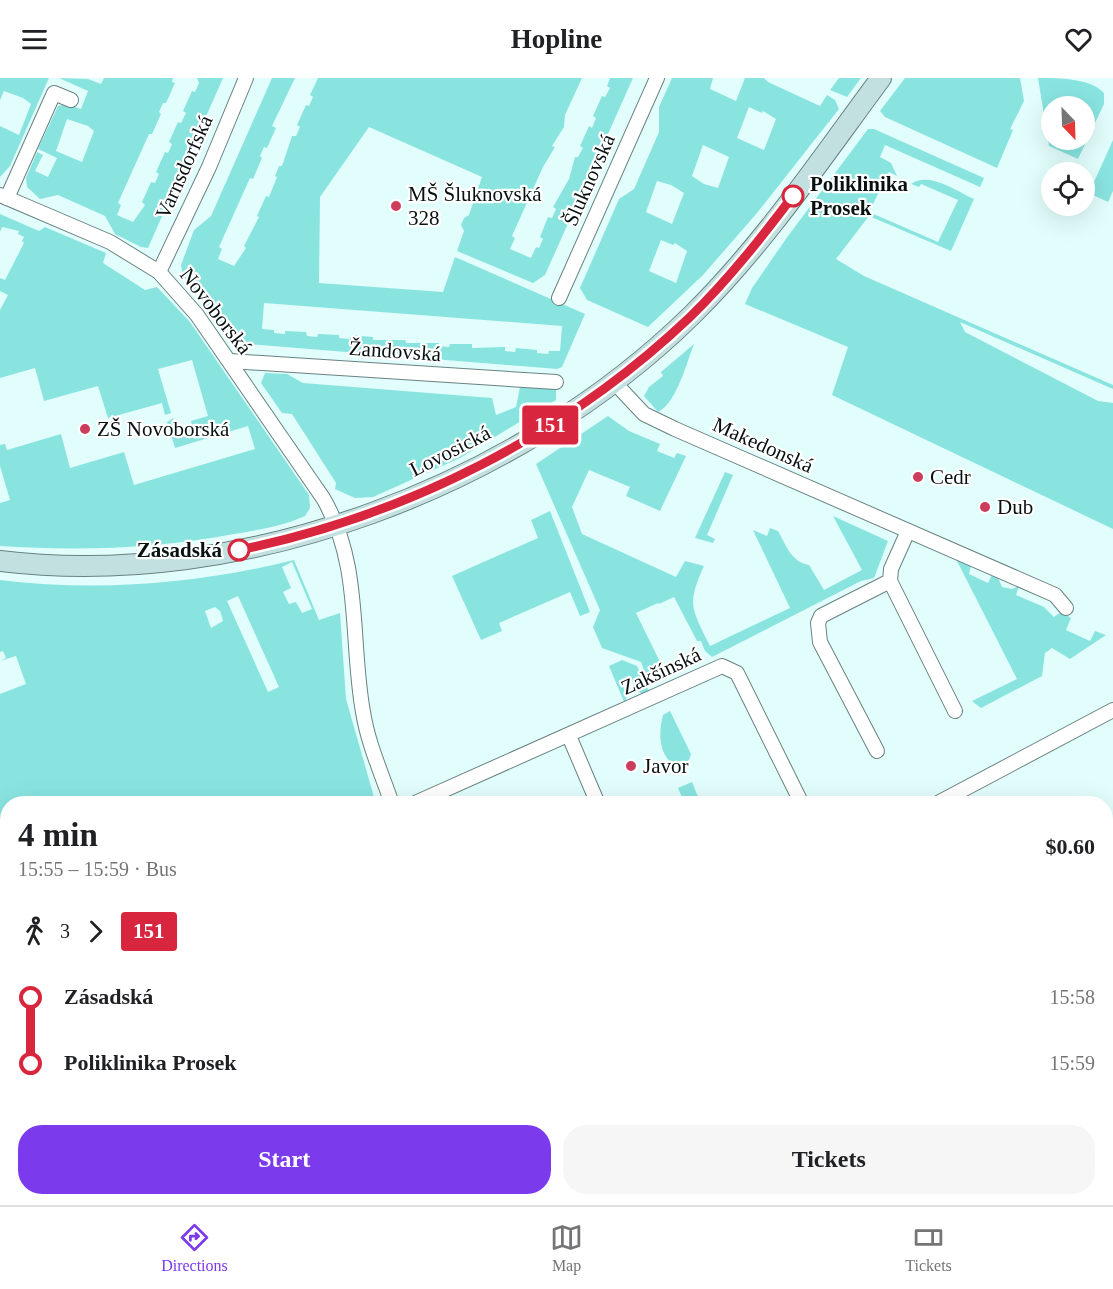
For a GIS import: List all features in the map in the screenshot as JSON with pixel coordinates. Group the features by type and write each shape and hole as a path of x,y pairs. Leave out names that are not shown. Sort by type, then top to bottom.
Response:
{"street":[{"name":"Varnsdorfská","path":"159,272 209,167 246,78"},
{"name":"Šluknovská","path":"558,298 657,78"},
{"name":"Lovosická","path":"0,561 77,565 178,559 258,546 336,524 426,492 542,431 613,381 689,317 724,282 776,219 881,78"},
{"path":"3,197 54,93 71,100"},
{"name":"Novoborská","path":"3,197 110,242 159,272 197,315 230,361 323,498 336,524"},
{"name":"Žandovská","path":"230,361 556,382"},
{"name":"Makedonská","path":"613,381 644,414 1055,595 1066,608"},
{"path":"336,524 352,586 363,712 389,796"},
{"path":"908,531 891,569 890,581 955,711"},
{"path":"877,752 820,642 818,623 821,616 890,581"},
{"name":"Zakšínská","path":"431,796 569,736 710,669 722,666 736,674 798,796"},
{"path":"951,796 1113,710"},
{"path":"569,736 595,796"}],"shaded area":[{"path":"0,78 49,78 10,166 0,177 0,126 19,135 31,104 23,98 4,91 0,100"},
{"path":"59,78 88,79 101,84 104,78 173,78 172,82 175,83 166,103 163,103 152,134 149,134 118,203 121,205 117,215 133,222 145,205 142,202 151,182 155,183 159,174 156,172 165,152 168,153 172,144 169,142 178,122 181,123 186,113 183,111 192,91 195,92 199,83 197,78 223,78 148,248 141,247 115,234 105,216 58,195 40,199 27,187 26,178 37,152 43,155 35,171 48,177 57,158 38,149 58,106 66,104 81,109 88,91","holes":["67,119 88,126 94,131 82,162 56,151"]},
{"path":"272,78 295,78 272,126 276,128 267,148 264,147 253,179 250,178 219,247 222,249 218,259 234,266 246,248 244,246 259,217 257,216 266,196 269,197 292,136 296,136 300,127 297,125 306,105 309,106 313,97 310,95 318,78 582,78 565,115 564,127 552,146 555,147 543,167 512,236 515,238 510,249 531,258 543,239 540,237 548,217 552,218 556,209 553,207 569,179 575,157 578,157 583,148 580,146 589,126 592,128 596,118 593,116 602,96 605,97 610,88 607,86 610,78 633,78 545,275 533,283 457,251 464,231 461,225 464,218 469,215 482,177 369,127 320,197 319,283 443,292 455,257 585,314 562,367 557,369 233,341 183,276 181,265 194,230 211,216","holes":["264,303 562,326 560,351 549,351 548,354 537,353 537,350 516,348 515,352 505,351 505,347 472,348 472,344 450,344 449,347 439,346 439,343 406,343 405,340 373,340 373,337 351,335 350,339 339,338 339,335 318,334 317,337 307,336 306,332 285,331 285,334 262,329"]},
{"path":"672,78 713,78 710,89 736,101 745,78 764,78 820,106 827,95 835,100 839,109 757,213 703,275 648,327 587,300 580,288 619,199 634,189 659,132 659,107","holes":["749,107 762,113 763,111 776,119 764,150 737,138","703,145 729,157 718,188 704,184 692,176","657,181 671,185 684,193 672,224 646,212","661,240 673,245 675,243 687,251 676,283 649,271"]},
{"path":"839,78 861,78 847,97 830,90"},
{"path":"905,78 1020,78 1024,101 1010,129 1013,130 997,168 885,117 880,111"},
{"path":"1038,78 1064,79 1091,84 1104,93 1104,104 1095,123 1095,96 1041,97"},
{"path":"868,129 874,129 984,178 980,187 885,145 880,157 891,163 897,176 889,172 869,212 938,242 958,200 921,184 919,187 911,184 918,181 934,181 974,199 951,251 869,216 836,259 864,276 1113,385 1113,389 960,322 965,332 1098,401 1113,403 1113,529 832,395 848,347 745,304 752,288 788,236"},
{"path":"1113,140 1113,191 1108,202 1095,196 1095,180"},
{"path":"1058,150 1082,150 1078,159"},
{"path":"0,214 39,231 45,227 106,253 103,263 145,290 157,287 190,322 309,495 310,508 305,516 261,529 147,546 59,548 0,546 0,503 10,500 0,466 0,445 5,444 7,450 61,434 70,468 124,452 134,485 255,449 248,426 175,448 167,422 173,418 178,428 192,426 191,421 208,416 192,360 158,369 171,413 165,415 162,403 108,418 98,386 44,401 35,368 0,378 0,310 8,295 0,291 0,278 5,280 24,243 22,241 24,237 18,234 19,231 2,227 0,232"},
{"path":"694,344 675,392 670,401 658,412 644,396 649,387 663,376 661,372"},
{"path":"265,373 287,374 303,383 492,398 496,415 516,407 520,387 556,388 556,400 460,458 373,497 355,498 335,489 336,483 292,414 282,413 261,383"},
{"path":"608,416 629,431 660,444 657,451 674,458 677,453 686,456 660,511 626,496 630,487 589,470 572,507 582,534 676,577 685,561 704,566 693,599 695,615 710,646 790,608 753,530 767,536 770,528 778,531 793,557 809,565 824,590 862,570 833,516 888,541 874,578 861,581 712,657 705,651 701,641 697,641 674,597 658,603 636,613 664,670 647,678 641,662 602,648 593,627 600,610 536,464"},
{"path":"725,472 733,475 707,535 715,539 713,543 695,538"},
{"path":"550,511 590,612 580,616 570,592 499,623 502,631 481,640 452,576 538,538 531,520"},
{"path":"956,559 971,565 969,574 988,583 992,575 998,578 1002,587 1012,589 1019,586 1016,595 1044,607 1054,617 1061,612 1071,618 1066,630 1090,641 1095,631 1106,635 1070,659 1052,648 1045,653 1042,676 981,708 972,701 1017,679"},
{"path":"294,560 319,620 340,613 346,699 374,796 0,796 0,694 26,684 16,656 0,661 6,658 3,651 0,652 0,580 37,584 111,585 148,584 221,575","holes":["292,562 312,609 302,613 296,602 289,604 283,592 291,588 282,567","238,596 279,687 268,692 227,601","215,607 220,611 223,621 211,628 205,611"]},
{"path":"622,660 637,666 650,693 640,693 631,680 622,684 627,695 625,704 609,666"},
{"path":"670,711 691,754 689,760 679,767 667,758 661,745 660,730 663,715"},
{"path":"692,782 698,796 682,796 678,788"}],"bus line":[{"name":"151","path":"239,550 316,531 426,492 542,431 613,381 689,317 724,282 793,196"}],"place":[{"name":"Poliklinika Prosek","path":"793,196"},
{"name":"MŠ Šluknovská 328","path":"396,206"},
{"name":"ZŠ Novoborská","path":"85,429"},
{"name":"Cedr","path":"918,477"},
{"name":"Dub","path":"985,507"},
{"name":"Zásadská","path":"239,550"},
{"name":"Javor","path":"631,766"}]}
